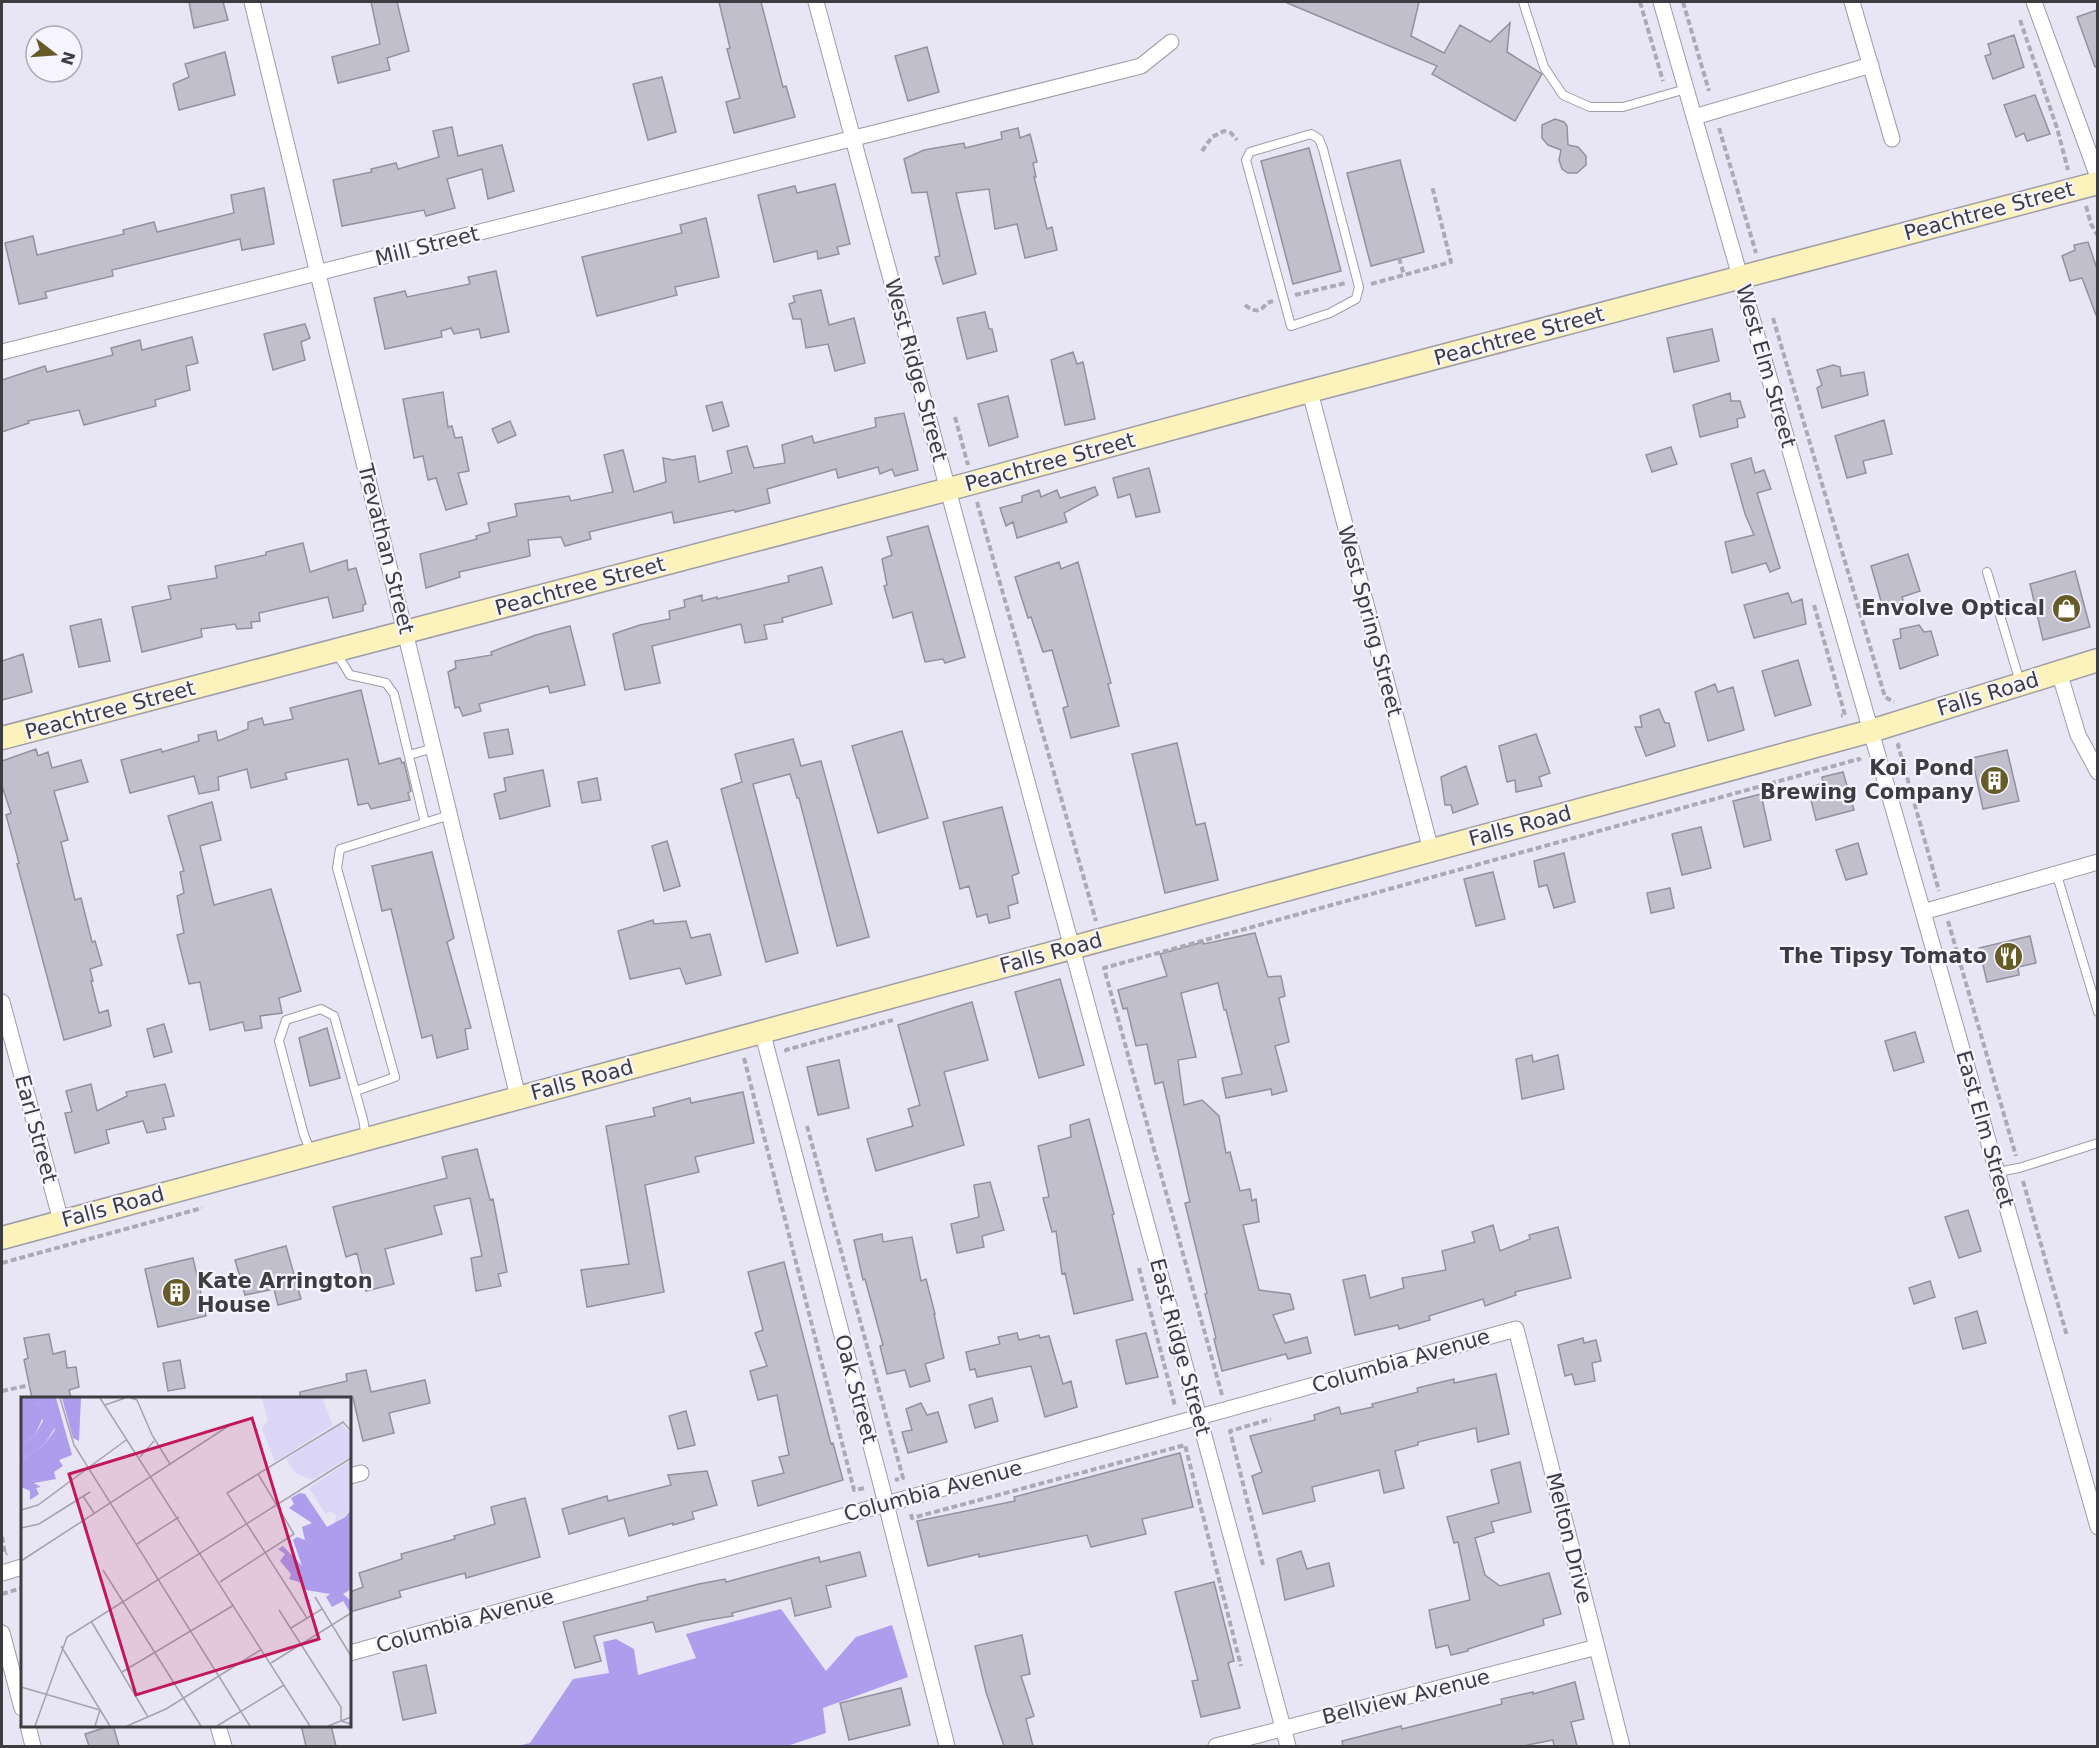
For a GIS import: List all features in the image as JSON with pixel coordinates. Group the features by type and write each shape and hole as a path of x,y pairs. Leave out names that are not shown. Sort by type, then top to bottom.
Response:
{"main road":[{"name":"Peachtree Street","path":"2,738 972,483 2097,183"},
{"name":"Falls Road","path":"2,1238 1871,731 2097,660"}],"street":[{"name":"Trevathan Street","path":"252,2 518,1098"},
{"name":"West Ridge Street","path":"816,2 1072,947"},
{"name":"West Elm Street","path":"1661,2 1871,731"},
{"path":"1852,2 1892,140"},
{"path":"2034,2 2097,177"},
{"name":"Mill Street","path":"2,352 1141,66 1171,42"},
{"path":"1694,117 1871,65"},
{"name":"West Spring Street","path":"1310,392 1421,853"},
{"path":"2059,672 2078,735 2097,772"},
{"name":"East Elm Street","path":"1871,731 2093,1497 2097,1527"},
{"path":"1923,912 2097,862"},
{"name":"East Ridge Street","path":"1072,947 1288,1746"},
{"name":"Earl Street","path":"2,1002 61,1221"},
{"name":"Oak Street","path":"762,1031 947,1746"},
{"name":"Columbia Avenue","path":"351,1653 1516,1329"},
{"name":"Melton Drive","path":"1516,1329 1622,1746"},
{"path":"2,1573 21,1567"},
{"path":"2,1633 21,1704"},
{"name":"Bellview Avenue","path":"1216,1746 1597,1647"},
{"path":"28,1727 33,1746"},
{"path":"219,1727 224,1746"}],"lane":[{"path":"1523,2 1544,67 1563,95 1590,107 1623,107 1686,89"},
{"path":"1311,134 1319,139 1323,149 1359,288 1356,299 1346,306 1291,326 1284,298 1246,160 1250,152 1311,134"},
{"path":"1988,572 2020,684"},
{"path":"334,650 350,675 386,683 394,694 425,823"},
{"path":"409,755 434,748"},
{"path":"356,1091 395,1077 337,868 340,849 450,815"},
{"path":"2056,872 2097,1012"},
{"path":"312,1153 304,1135 279,1041 286,1020 321,1010 334,1016 356,1091 367,1139"},
{"path":"1997,1172 2019,1168 2097,1143"}],"path":[{"path":"1640,2 1664,82"},
{"path":"1683,2 1709,91"},
{"path":"2017,10 2057,128 2067,169"},
{"path":"1718,124 1758,256"},
{"path":"1202,151 1212,138 1224,131 1237,140"},
{"path":"1360,283 1371,284 1451,262 1432,186"},
{"path":"1399,258 1404,275"},
{"path":"1245,305 1257,311 1263,309 1267,303 1350,282"},
{"path":"1773,318 1886,697 1893,702 1901,701"},
{"path":"955,417 1096,921 1107,918"},
{"path":"1813,601 1845,715 1834,718"},
{"path":"1908,742 1898,745 2067,1336"},
{"path":"1222,1395 1104,968 1859,759 1862,771"},
{"path":"1417,881 1421,853"},
{"path":"789,1061 786,1050 898,1019"},
{"path":"733,1061 745,1058 854,1490 903,1478"},
{"path":"805,1117 912,1518 1185,1445"},
{"path":"2,1263 207,1206"},
{"path":"1137,1264 1240,1666"},
{"path":"2,1391 30,1385"},
{"path":"1263,1565 1230,1431 1271,1419"},
{"path":"2,1537 5,1554 14,1551"},
{"path":"2,1594 21,1588"}],"shaded area":[{"path":"781,1609 826,1671 856,1637 892,1625 908,1677 823,1708 826,1733 787,1746 517,1746 530,1743 573,1679 609,1673 603,1642 616,1639 634,1649 638,1675 696,1658 686,1634"}],"building":[{"path":"189,2 223,2 228,20 194,28"},
{"path":"371,2 397,2 409,51 387,58 390,70 338,83 332,57 380,44"},
{"path":"719,2 761,2 783,87 786,86 795,117 734,133 726,102 740,98 727,49 730,48"},
{"path":"1285,2 1419,2 1411,36 1444,53 1460,25 1490,42 1510,23 1507,52 1542,74 1515,121 1432,74 1437,66"},
{"path":"2097,10 2097,66 2095,67 2077,17"},
{"path":"2014,35 2024,67 1993,79 1985,56 1991,54 1988,44"},
{"path":"927,47 939,92 908,101 895,56"},
{"path":"225,52 235,95 179,110 173,84 189,77 185,64"},
{"path":"662,77 676,132 648,140 633,84"},
{"path":"2035,95 2050,134 2027,141 2024,133 2016,137 2004,105"},
{"path":"1555,119 1564,122 1567,126 1568,145 1578,147 1586,156 1586,165 1577,173 1568,173 1562,169 1559,160 1561,150 1548,145 1542,138 1542,125"},
{"path":"452,127 458,156 502,145 514,191 488,199 482,169 447,179 455,208 426,216 424,210 342,226 333,180 372,172 371,169 396,163 398,169 439,157 433,131"},
{"path":"1018,128 1020,138 1030,134 1037,162 1033,163 1036,177 1034,177 1047,229 1052,227 1057,250 1025,258 1017,224 995,229 989,189 956,193 976,274 943,284 935,257 940,256 927,192 912,193 904,159 924,150 964,143 965,148 1002,139 1001,132"},
{"path":"1309,148 1341,271 1293,284 1261,161"},
{"path":"1400,160 1424,252 1371,266 1347,173"},
{"path":"835,184 850,244 837,247 839,254 818,259 817,251 774,262 758,195 795,186 797,193"},
{"path":"264,188 274,244 242,250 240,239 112,270 113,276 45,292 47,298 19,304 5,243 33,236 37,255 124,234 123,230 154,222 157,232 234,213 231,195"},
{"path":"706,218 719,277 675,287 677,295 597,316 582,257 682,233 680,225"},
{"path":"2088,242 2097,269 2097,315 2082,278 2070,281 2062,256 2075,250 2074,245"},
{"path":"496,271 509,332 481,338 479,329 454,334 451,328 441,331 442,337 385,349 374,298 405,291 407,297 470,284 468,277"},
{"path":"821,290 829,325 854,318 865,363 835,371 828,344 806,348 801,319 793,319 789,304 795,302 793,296"},
{"path":"985,312 997,351 967,359 957,318"},
{"path":"305,324 310,338 301,342 305,360 273,370 264,334"},
{"path":"1712,329 1719,361 1674,372 1667,338"},
{"path":"192,337 198,363 186,366 190,390 155,400 156,406 84,425 79,410 28,421 29,423 2,432 2,380 45,366 47,372 113,355 111,348 140,340 142,350"},
{"path":"1073,352 1077,364 1083,362 1095,419 1065,425 1051,360"},
{"path":"1833,365 1840,367 1841,376 1864,372 1868,395 1822,408 1817,388 1822,385 1817,370"},
{"path":"443,392 448,427 452,426 455,438 462,437 469,471 458,473 467,504 446,510 436,478 428,480 423,456 414,458 403,399"},
{"path":"1730,393 1731,401 1740,401 1745,417 1737,419 1738,427 1700,437 1693,405"},
{"path":"1008,396 1018,437 989,446 978,404"},
{"path":"722,402 729,426 713,431 706,406"},
{"path":"904,413 918,470 895,476 892,469 880,474 878,467 838,478 836,469 767,489 770,503 735,512 734,510 674,523 672,512 589,532 591,539 565,546 561,537 528,540 530,556 459,572 460,577 426,588 420,554 477,539 476,536 490,532 488,523 517,516 515,504 569,496 571,501 613,492 604,455 623,450 634,492 666,482 663,458 673,460 695,456 699,482 732,473 727,451 747,446 754,468 785,463 782,445 812,436 814,443 876,427 875,418"},
{"path":"1884,420 1892,454 1863,461 1866,473 1847,478 1835,436"},
{"path":"510,421 516,435 498,443 492,429"},
{"path":"1671,447 1677,464 1652,472 1646,455"},
{"path":"1751,458 1755,473 1764,470 1771,489 1757,493 1780,568 1770,572 1766,563 1732,573 1725,542 1754,535 1745,514 1731,464"},
{"path":"1149,468 1160,512 1136,517 1130,494 1118,498 1113,478"},
{"path":"1095,487 1098,495 1064,513 1067,522 1017,538 1013,522 1006,526 1000,508 1022,502 1022,496 1039,490 1041,497 1057,490 1060,498"},
{"path":"928,526 965,657 945,663 943,659 925,662 912,612 893,618 884,586 887,585 882,559 892,555 887,537"},
{"path":"303,543 310,572 347,560 348,570 356,568 366,604 363,605 363,611 333,618 328,597 259,613 260,621 251,622 252,628 237,629 235,624 201,629 202,637 142,652 132,607 171,599 168,586 217,578 215,566 266,555 266,552"},
{"path":"1908,554 1920,591 1902,597 1904,603 1883,608 1871,566"},
{"path":"1059,562 1061,569 1078,562 1111,683 1108,684 1119,726 1071,738 1063,708 1068,706 1052,650 1043,652 1031,617 1028,618 1015,577"},
{"path":"822,567 832,604 782,618 783,622 764,625 767,639 745,643 741,624 652,646 660,683 625,690 613,634 640,625 670,619 669,611 685,607 684,600 702,595 702,601 717,597 717,599 789,582 788,576"},
{"name":"Envolve Optical","path":"2075,571 2090,627 2043,640 2030,584"},
{"path":"1788,593 1792,603 1802,599 1806,624 1754,638 1744,605"},
{"path":"101,619 110,661 79,667 70,626"},
{"path":"1919,625 1924,632 1931,631 1938,655 1900,669 1893,640 1901,638 1900,629"},
{"path":"570,626 585,685 550,693 548,686 479,704 481,711 463,716 459,707 455,708 448,672 456,668 455,661 492,655 491,652 536,635"},
{"path":"23,654 32,692 2,700 2,661"},
{"path":"1798,660 1811,705 1775,716 1762,671"},
{"path":"1715,684 1718,692 1733,687 1744,730 1708,741 1695,692"},
{"path":"361,690 379,764 400,758 402,763 404,762 411,791 408,793 410,800 371,809 368,803 358,805 348,759 285,773 287,779 251,788 247,769 218,777 219,790 199,794 194,776 130,793 121,760 161,749 162,752 199,741 198,735 216,731 218,741 248,729 248,722 262,718 264,725 293,719 290,708"},
{"path":"1659,709 1665,723 1669,723 1675,746 1646,756 1635,727 1642,727 1640,716"},
{"path":"508,729 513,754 489,758 484,733"},
{"path":"902,731 928,818 878,833 852,746"},
{"path":"1536,734 1550,773 1539,777 1542,786 1516,792 1515,780 1507,782 1499,746"},
{"path":"793,739 801,766 821,761 869,937 837,946 799,798 797,798 790,774 753,784 798,953 766,962 721,789 742,782 735,754"},
{"path":"1177,743 1196,825 1205,823 1218,880 1165,893 1132,754"},
{"path":"36,749 38,756 48,752 52,768 81,760 88,782 54,791 68,840 61,842 75,900 81,898 92,942 95,941 102,965 90,969 93,981 91,981 99,1013 108,1010 111,1026 64,1040 17,864 19,863 6,815 11,813 2,786 2,761"},
{"name":"Koi Pond Brewing Company","path":"2007,750 2019,801 1983,809 1972,758"},
{"path":"1466,766 1478,804 1453,813 1451,805 1445,805 1441,777"},
{"path":"543,770 550,806 500,819 494,794 506,791 504,778"},
{"path":"1843,772 1854,810 1816,820 1808,788 1823,783 1822,777"},
{"path":"597,778 601,800 582,803 578,782"},
{"path":"1761,794 1771,840 1744,847 1733,801"},
{"path":"212,802 221,840 200,846 214,905 271,889 301,991 279,998 282,1013 260,1016 262,1028 245,1031 243,1022 210,1030 200,982 189,984 177,935 184,933 177,896 184,893 180,872 184,871 168,816"},
{"path":"1002,807 1019,873 1012,876 1018,903 1008,906 1010,918 989,923 987,914 977,917 969,886 960,889 943,822"},
{"path":"1701,827 1711,868 1682,875 1672,834"},
{"path":"667,841 680,886 664,891 652,846"},
{"path":"1858,843 1867,874 1846,880 1836,850"},
{"path":"432,852 454,938 447,942 471,1028 465,1029 468,1049 437,1058 432,1035 422,1038 391,909 382,911 372,866"},
{"path":"1564,853 1575,902 1554,908 1547,885 1539,887 1534,861"},
{"path":"1493,872 1505,919 1476,926 1464,879"},
{"path":"1670,888 1674,908 1651,913 1647,893"},
{"path":"653,920 654,924 686,921 691,938 710,934 721,975 686,984 680,968 630,979 618,931"},
{"path":"1255,933 1268,977 1281,976 1285,996 1279,998 1289,1042 1275,1046 1287,1091 1272,1095 1271,1089 1226,1098 1222,1078 1242,1074 1218,983 1181,993 1196,1057 1178,1060 1184,1105 1202,1100 1219,1116 1226,1153 1230,1152 1240,1191 1250,1189 1252,1201 1256,1199 1259,1222 1243,1225 1259,1290 1290,1294 1294,1309 1273,1315 1285,1343 1307,1337 1311,1353 1288,1359 1286,1354 1222,1371 1205,1294 1207,1293 1185,1203 1190,1202 1163,1082 1155,1084 1147,1044 1136,1046 1127,1008 1123,1009 1118,990 1167,976 1160,954 1203,942 1204,944"},
{"name":"The Tipsy Tomato","path":"2030,936 2036,963 2018,967 2019,975 1987,982 1979,948"},
{"path":"1060,979 1084,1065 1039,1078 1015,992"},
{"path":"972,1002 988,1060 944,1072 964,1145 876,1171 867,1139 913,1126 908,1109 920,1105 898,1025"},
{"path":"164,1024 172,1052 154,1057 147,1029"},
{"path":"327,1028 340,1078 310,1086 299,1038"},
{"path":"1915,1032 1924,1062 1894,1071 1885,1041"},
{"path":"1532,1055 1533,1062 1558,1055 1564,1089 1522,1099 1516,1059"},
{"path":"839,1060 849,1108 818,1115 807,1067"},
{"path":"91,1084 97,1111 127,1096 126,1092 165,1084 174,1116 163,1118 166,1129 147,1133 143,1121 106,1130 109,1143 75,1153 65,1113 72,1112 66,1091"},
{"path":"743,1092 754,1143 695,1157 699,1172 645,1185 664,1292 587,1307 581,1270 629,1264 606,1126 655,1116 653,1108 690,1098 691,1103"},
{"path":"1089,1119 1114,1214 1112,1215 1133,1300 1074,1314 1065,1273 1062,1274 1056,1231 1052,1232 1043,1198 1049,1197 1038,1146 1071,1137 1070,1125"},
{"path":"477,1149 490,1200 493,1199 507,1272 498,1274 501,1286 476,1291 471,1258 482,1256 470,1198 434,1206 442,1234 385,1249 394,1284 366,1291 357,1253 346,1257 333,1207 447,1178 442,1157"},
{"path":"990,1182 1004,1230 982,1236 984,1247 957,1253 951,1224 979,1217 974,1185"},
{"path":"1968,1210 1981,1251 1959,1258 1945,1217"},
{"path":"1493,1225 1500,1251 1530,1239 1529,1235 1558,1227 1571,1278 1515,1292 1516,1295 1485,1306 1483,1299 1429,1316 1430,1320 1399,1329 1398,1325 1355,1335 1343,1280 1365,1275 1370,1298 1404,1288 1402,1278 1446,1270 1442,1251 1475,1242 1472,1232"},
{"path":"882,1234 883,1242 912,1237 921,1281 926,1279 944,1358 925,1364 930,1381 910,1387 905,1370 887,1374 880,1346 883,1345 865,1279 863,1280 854,1240"},
{"path":"286,1246 301,1299 278,1305 274,1289 245,1295 235,1260"},
{"name":"Kate Arrington House","path":"193,1258 206,1316 158,1327 145,1269"},
{"path":"784,1262 831,1444 833,1443 843,1480 758,1506 752,1481 784,1473 779,1457 789,1455 777,1395 758,1400 750,1371 767,1366 755,1333 763,1330 748,1272"},
{"path":"1930,1281 1935,1297 1914,1304 1909,1288"},
{"path":"1977,1311 1986,1343 1963,1349 1955,1318"},
{"path":"1017,1333 1019,1340 1039,1335 1040,1338 1049,1336 1063,1384 1071,1381 1077,1407 1045,1417 1031,1366 977,1377 975,1369 970,1370 966,1352 1000,1344 998,1337"},
{"path":"1146,1333 1158,1377 1126,1384 1116,1340"},
{"path":"49,1334 53,1354 65,1351 67,1368 76,1367 79,1387 69,1390 71,1397 32,1397 24,1360 28,1358 24,1338"},
{"path":"1583,1338 1584,1343 1596,1340 1601,1361 1592,1363 1595,1381 1575,1385 1572,1374 1565,1376 1558,1345"},
{"path":"180,1360 185,1388 168,1391 163,1363"},
{"path":"366,1370 371,1392 425,1380 430,1403 389,1413 394,1433 363,1441 353,1398 300,1397 300,1392 347,1381 346,1374"},
{"path":"1496,1374 1509,1434 1478,1442 1476,1428 1418,1442 1418,1445 1395,1451 1404,1488 1384,1493 1379,1470 1312,1487 1315,1501 1263,1514 1252,1476 1262,1472 1250,1436 1315,1420 1314,1415 1339,1407 1341,1414 1373,1407 1372,1404 1418,1392 1417,1388 1454,1379 1454,1383"},
{"path":"992,1398 998,1421 975,1428 969,1405"},
{"path":"921,1403 927,1415 938,1412 947,1442 908,1453 902,1432 912,1430 906,1409"},
{"path":"686,1411 695,1445 678,1449 669,1416"},
{"path":"1180,1453 1193,1507 1142,1519 1146,1534 1091,1547 1087,1535 979,1557 979,1554 928,1566 917,1521 1015,1501 1014,1497"},
{"path":"1520,1462 1531,1512 1491,1522 1494,1532 1475,1538 1485,1575 1500,1586 1549,1573 1561,1614 1543,1619 1544,1625 1451,1655 1448,1645 1436,1648 1429,1610 1470,1600 1458,1542 1454,1543 1447,1517 1499,1503 1491,1470"},
{"path":"707,1471 717,1505 692,1512 694,1519 629,1536 624,1518 569,1534 562,1509 607,1496 608,1501 671,1485 668,1475"},
{"path":"525,1498 540,1557 466,1578 465,1573 399,1591 401,1597 351,1612 351,1592 363,1587 359,1573 402,1559 401,1554 455,1539 454,1536 495,1524 491,1507"},
{"path":"1301,1551 1307,1569 1329,1563 1334,1586 1285,1600 1277,1559"},
{"path":"860,1552 866,1576 826,1586 831,1607 795,1616 791,1598 732,1613 733,1616 656,1632 653,1622 594,1636 601,1661 575,1668 563,1622 699,1584 725,1579 726,1582 819,1557 820,1562"},
{"path":"1214,1582 1234,1661 1228,1663 1240,1708 1201,1717 1192,1681 1198,1680 1175,1592"},
{"path":"1022,1635 1030,1674 1021,1676 1034,1716 1026,1719 1033,1746 1004,1746 986,1692 975,1646"},
{"path":"426,1665 436,1713 403,1720 393,1672"},
{"path":"1575,1682 1584,1719 1571,1722 1577,1746 1554,1746 1553,1740 1523,1746 1343,1746 1342,1741 1401,1726 1402,1729 1502,1704 1501,1699 1533,1692 1533,1694"},
{"path":"901,1688 910,1725 849,1740 840,1703"},
{"path":"114,1727 119,1746 89,1746 85,1734"},
{"path":"301,1727 331,1727 336,1746 306,1746"}],"place":[{"name":"Envolve Optical","path":"2066,608"},
{"name":"Koi Pond Brewing Company","path":"1995,780"},
{"name":"The Tipsy Tomato","path":"2008,956"},
{"name":"Kate Arrington House","path":"176,1293"}]}
